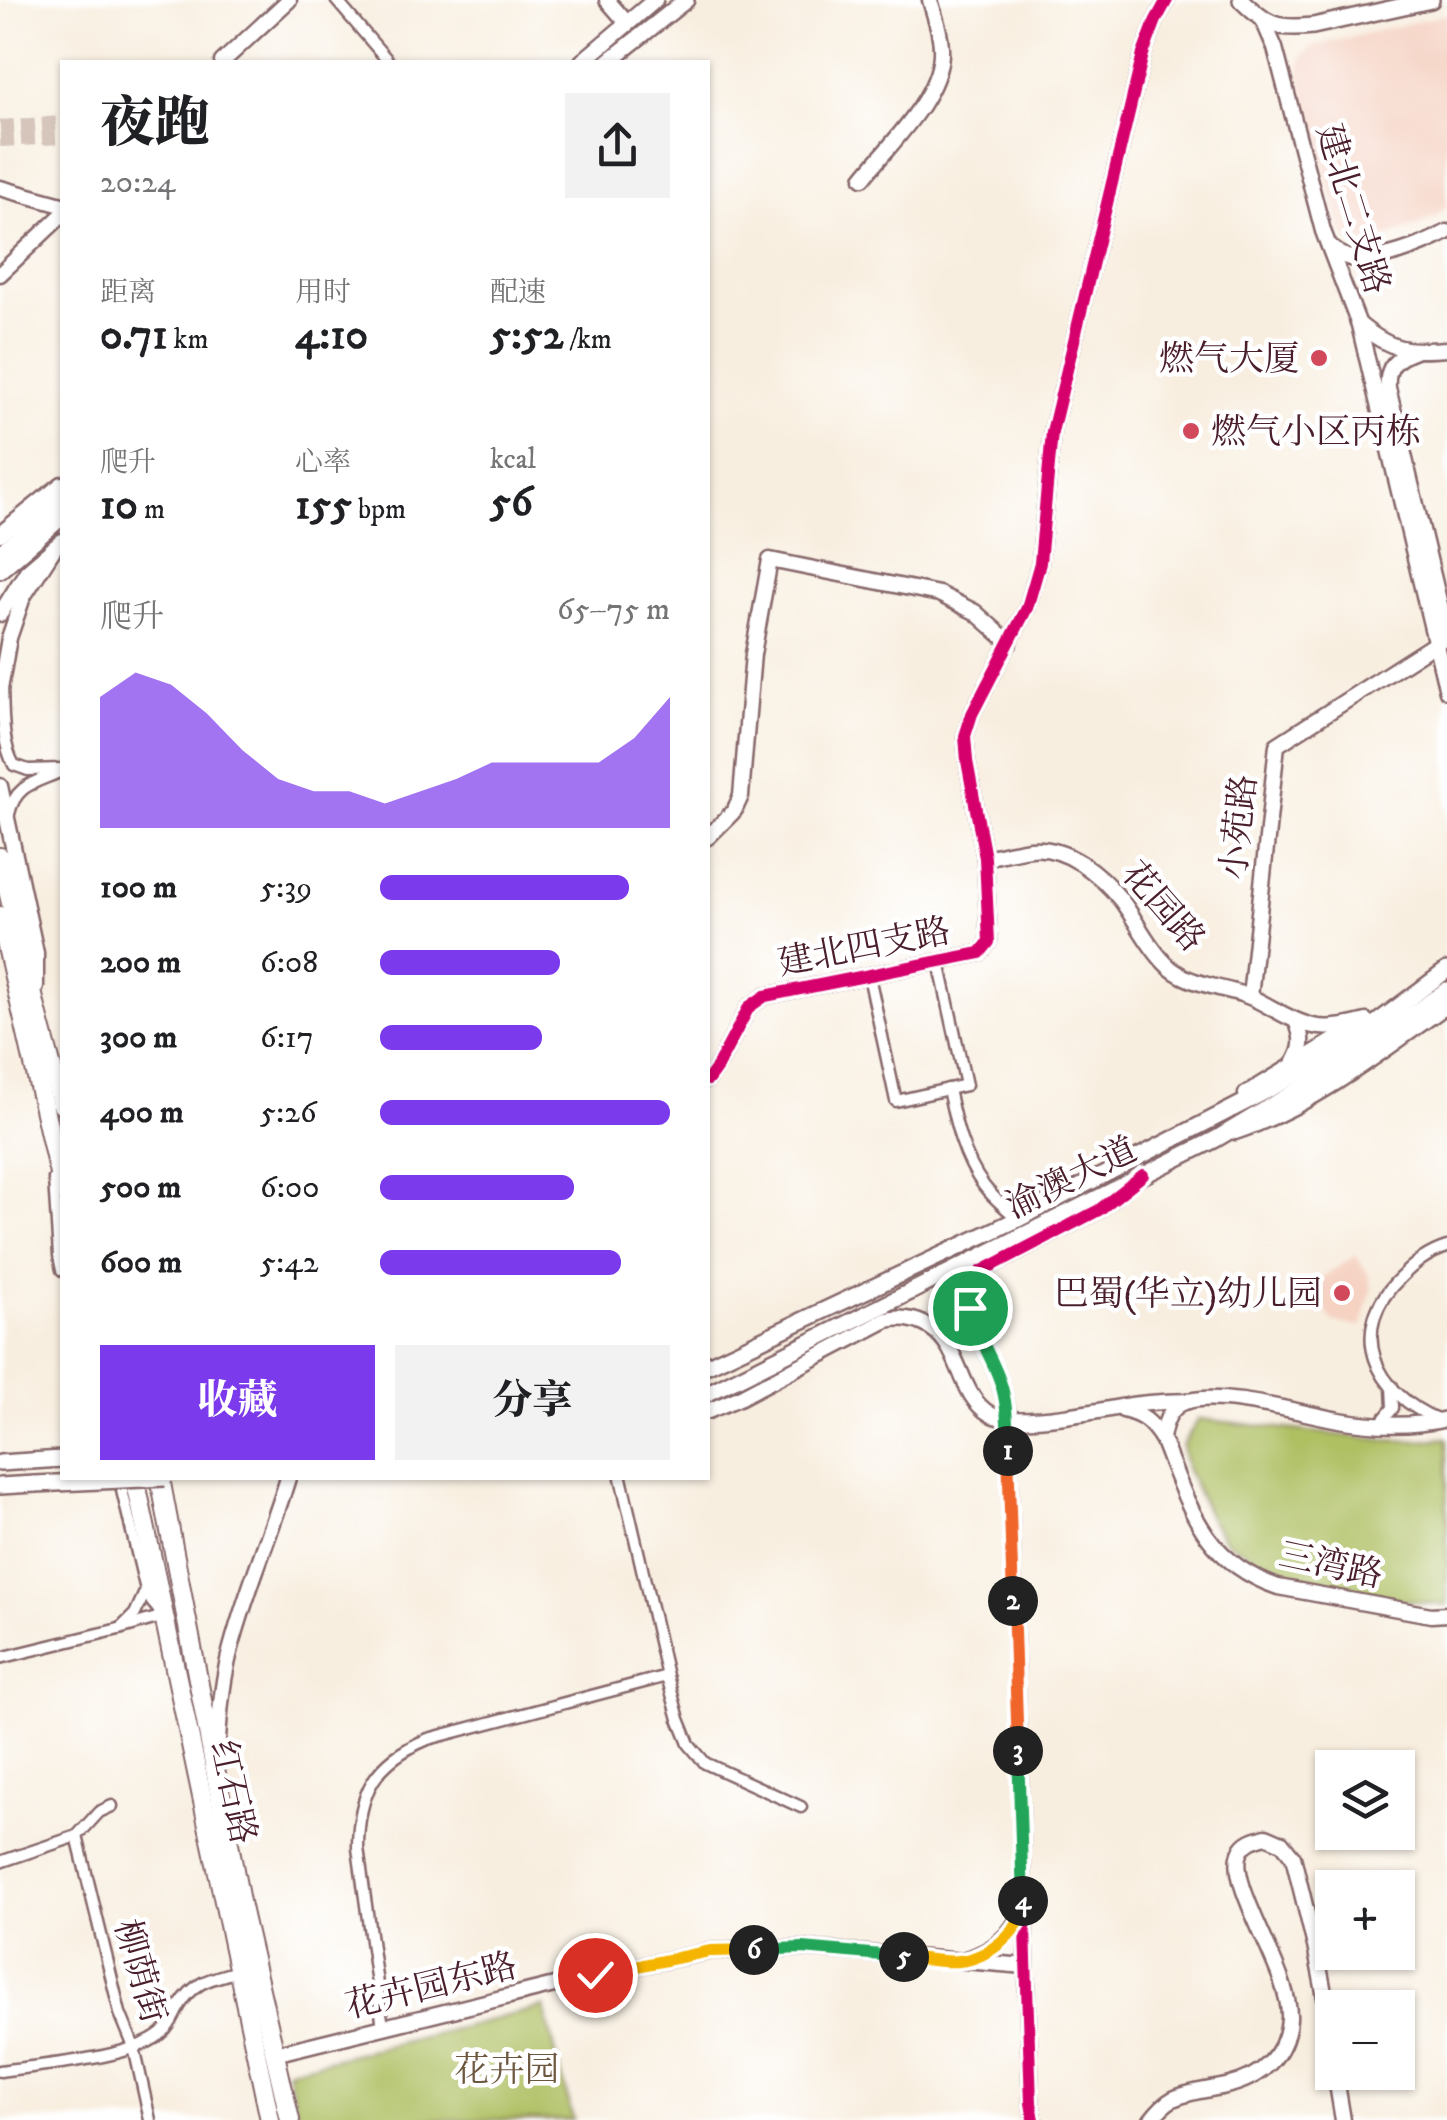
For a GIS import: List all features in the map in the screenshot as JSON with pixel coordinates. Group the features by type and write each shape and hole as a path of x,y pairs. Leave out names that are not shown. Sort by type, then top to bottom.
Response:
{"highway":[{"path":"0,858 10,957"},
{"path":"0,916 10,957 60,1095"},
{"path":"28,1006 60,1178"},
{"name":"红石路","path":"135,1480 270,2120"},
{"name":"红石路","path":"162,1480 241,1907 290,2120"}],"main road":[{"path":"584,60 655,0"},
{"path":"611,60 686,0"},
{"path":"1241,0 1262,20 1278,26 1313,26 1432,0"},
{"path":"0,552 60,502"},
{"path":"0,570 60,519"},
{"name":"渝澳大道","path":"710,1391 1216,1138 1366,1033 1447,967"},
{"name":"渝澳大道","path":"710,1364 1018,1219 1319,1062 1447,990"},
{"path":"0,1463 60,1459"},
{"path":"0,1486 119,1480"}],"street":[{"path":"224,60 289,0"},
{"path":"336,0 387,60"},
{"path":"608,0 626,23"},
{"path":"863,178 923,103 938,75 942,51 930,0"},
{"path":"985,858 965,736 972,714 1027,608 1040,562 1052,432 1144,54 1167,0"},
{"name":"建北二支路","path":"1262,20 1275,48 1328,245 1359,324 1390,346 1416,352 1447,350"},
{"path":"0,188 60,204"},
{"path":"0,274 60,216"},
{"path":"1328,245 1344,256 1367,260 1447,232"},
{"path":"1359,324 1443,638"},
{"path":"1416,352 1394,362 1387,378 1443,638 1447,691"},
{"path":"0,531 60,486"},
{"path":"0,614 26,571 59,544"},
{"path":"59,544 23,598 9,638 1,683 8,752 14,765 28,770 60,770"},
{"path":"710,834 734,810 741,796 752,654 770,560 939,594 974,612 1010,643"},
{"name":"小苑路","path":"1250,997 1277,745 1443,638"},
{"path":"8,820 16,794 60,771"},
{"path":"0,786 36,954 28,1006"},
{"name":"花园路","path":"985,858 1033,848 1056,851 1078,862 1120,900 1168,967 1187,978 1250,997 1296,1020"},
{"name":"建北四支路","path":"710,1077 749,1008 766,996 980,953 989,942 985,858"},
{"path":"869,976 896,1101 966,1086 939,962"},
{"path":"1216,1138 1256,1125 1301,1102 1447,1006"},
{"path":"1291,1068 1302,1044 1296,1020 1366,1033"},
{"path":"1208,1121 1291,1068 1366,1033"},
{"path":"948,1089 956,1129 975,1170 992,1195 1018,1219"},
{"path":"52,1143 60,1263"},
{"path":"1034,2120 1007,1418 1001,1385 974,1326 970,1296 982,1271 1099,1210 1143,1175"},
{"path":"1444,1420 1416,1409 1391,1385 1376,1361 1370,1333 1382,1299 1409,1269 1447,1247"},
{"path":"710,1410 899,1317 923,1323 943,1336 973,1396 988,1412 1007,1418 1048,1418 1188,1401 1247,1402 1380,1424 1444,1420"},
{"path":"1380,1424 1393,1408 1391,1385"},
{"path":"1162,1440 1166,1421 1188,1401"},
{"path":"1115,1409 1148,1420 1162,1440"},
{"name":"三湾路","path":"1162,1440 1190,1507 1210,1542 1227,1560 1258,1580 1430,1615 1447,1614"},
{"path":"0,1658 164,1616 146,1590 119,1480"},
{"name":"红石路","path":"216,1772 228,1658 287,1480"},
{"path":"621,1480 678,1718 689,1744 706,1763 801,1807"},
{"path":"119,1629 135,1614 146,1590"},
{"path":"383,2028 358,1848 358,1820 364,1798 386,1764 405,1749 428,1739 668,1676"},
{"path":"0,1862 77,1836 91,1820 112,1806"},
{"name":"柳荫街","path":"77,1836 150,2120"},
{"path":"1150,2120 1176,2098 1248,2079 1266,2068 1283,2046 1289,2004 1284,1983 1242,1888 1237,1866 1240,1852 1250,1841 1266,1836 1282,1843 1292,1857 1323,1990"},
{"path":"960,1961 978,1956 1000,1942 1024,1910"},
{"name":"花卉园东路","path":"274,2054 595,1975 710,1951 803,1948 1026,1966"},
{"path":"0,2071 118,2053 164,2031 188,1992 200,1983 238,1971"},
{"path":"1338,2090 1342,2120"}],"shaded area":[{"path":"1447,14 1447,206 1436,217 1375,242 1352,242 1341,232 1299,74 1301,59 1311,47"},
{"name":"巴蜀(华立)幼儿园","path":"1356,1255 1372,1289 1361,1327 1333,1322 1308,1285"}],"green space":[{"path":"1199,1419 1384,1440 1447,1438 1447,1606 1334,1590 1256,1558 1226,1541 1211,1521 1186,1468 1182,1446"},
{"name":"花卉园","path":"544,2007 573,2120 299,2120 287,2070"}],"tunnel":[{"path":"0,127 60,123"},
{"path":"0,140 60,137"}],"cycle path":[{"path":"710,1077 749,1007 765,996 980,953 989,942 985,858 965,736 972,714 1027,608 1040,563 1052,432 1143,54 1167,0"},
{"path":"1034,2120 1007,1408 997,1374 972,1320 970,1296 982,1271 1099,1210 1143,1175"}],"place":[{"name":"燃气大厦","path":"1319,358"},
{"name":"燃气小区丙栋","path":"1191,431"},
{"name":"巴蜀(华立)幼儿园","path":"1342,1293"}],"route":[{"path":"595,1975 710,1951 803,1948 960,1961 978,1956 1000,1942 1024,1910 1007,1408 970,1308"}]}
